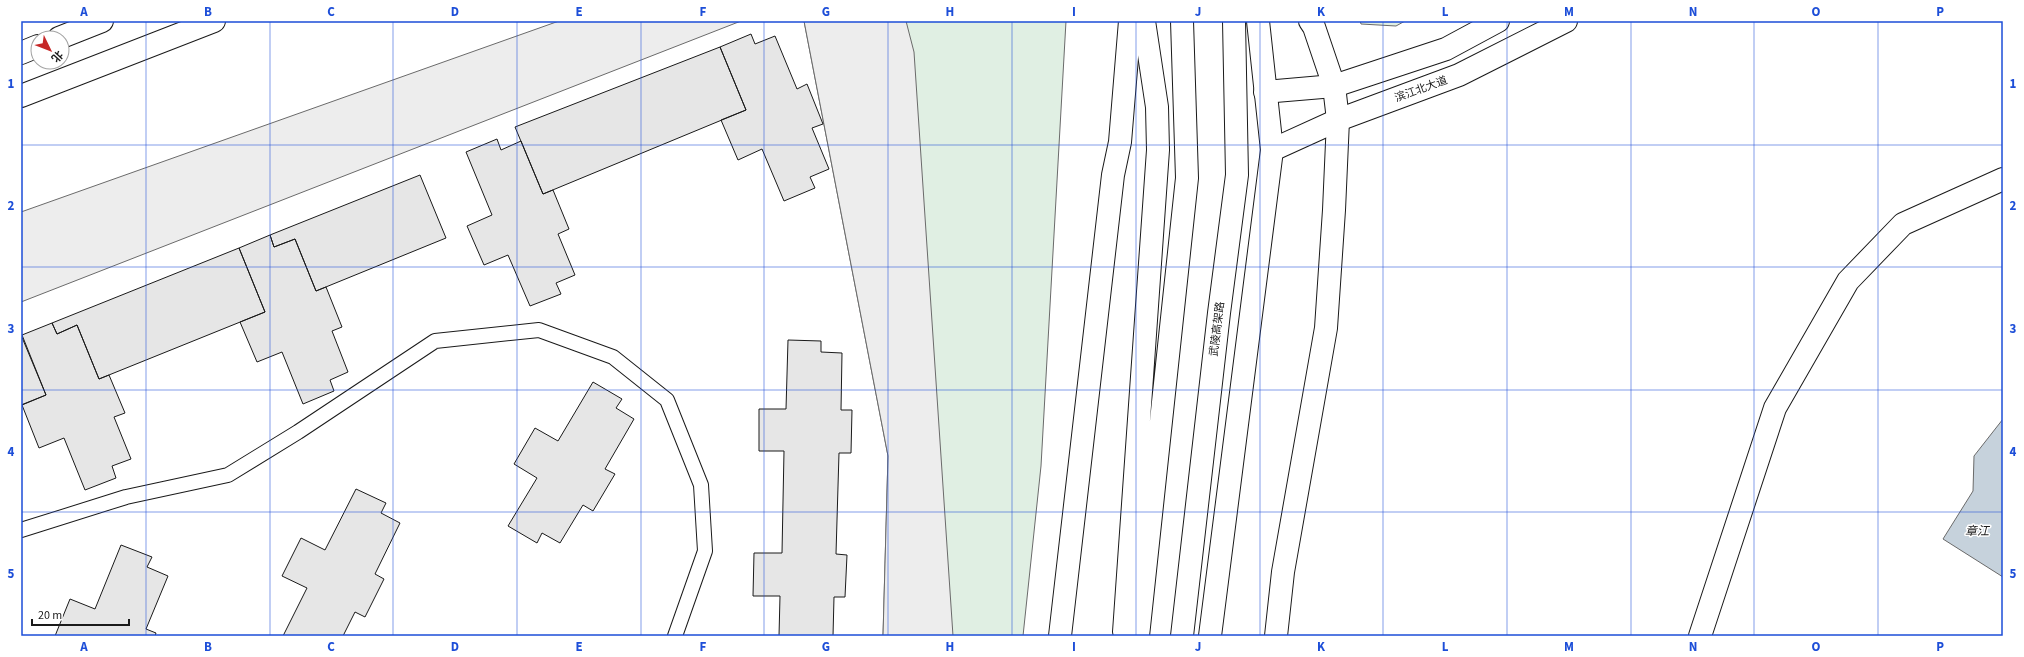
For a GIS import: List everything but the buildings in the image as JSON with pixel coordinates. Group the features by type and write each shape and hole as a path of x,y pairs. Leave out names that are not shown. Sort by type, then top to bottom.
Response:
{"main road":[{"path":"70,33 102,21"},
{"path":"21,96 214,21"},
{"path":"1060,636 1113,175 1120,142 1130,21"},
{"path":"1123,636 1158,150 1157,107 1144,21"},
{"path":"1138,636 1187,178 1182,21"},
{"name":"武陵高架路","path":"1182,636 1236,175 1234,21"},
{"path":"1210,636 1272,150 1258,21"},
{"path":"1276,636 1283,572 1326,328 1338,120 1334,86 1314,27 1310,21"},
{"path":"1265,92 1334,86 1446,49 1498,21"},
{"name":"滨江北大道","path":"1272,150 1338,120 1459,75 1566,21"},
{"path":"1700,636 1775,408 1848,281 1903,224 2003,179"}],"lane":[{"path":"21,530 126,497 228,475 298,432 435,341 539,330 612,356 667,400 701,485 705,551 675,636"}],"green space":[{"path":"804,21 1066,21 1041,466 1023,636 883,636 888,456"},
{"path":"1360,21 1405,21 1396,26 1361,24"}],"shaded area":[{"path":"559,21 741,21 21,302 21,212"},
{"path":"804,21 906,21 914,52 953,636 883,636 888,456"}],"water":[{"name":"章江","path":"2003,419 2003,577 1943,539 1973,491 1974,456"}]}
